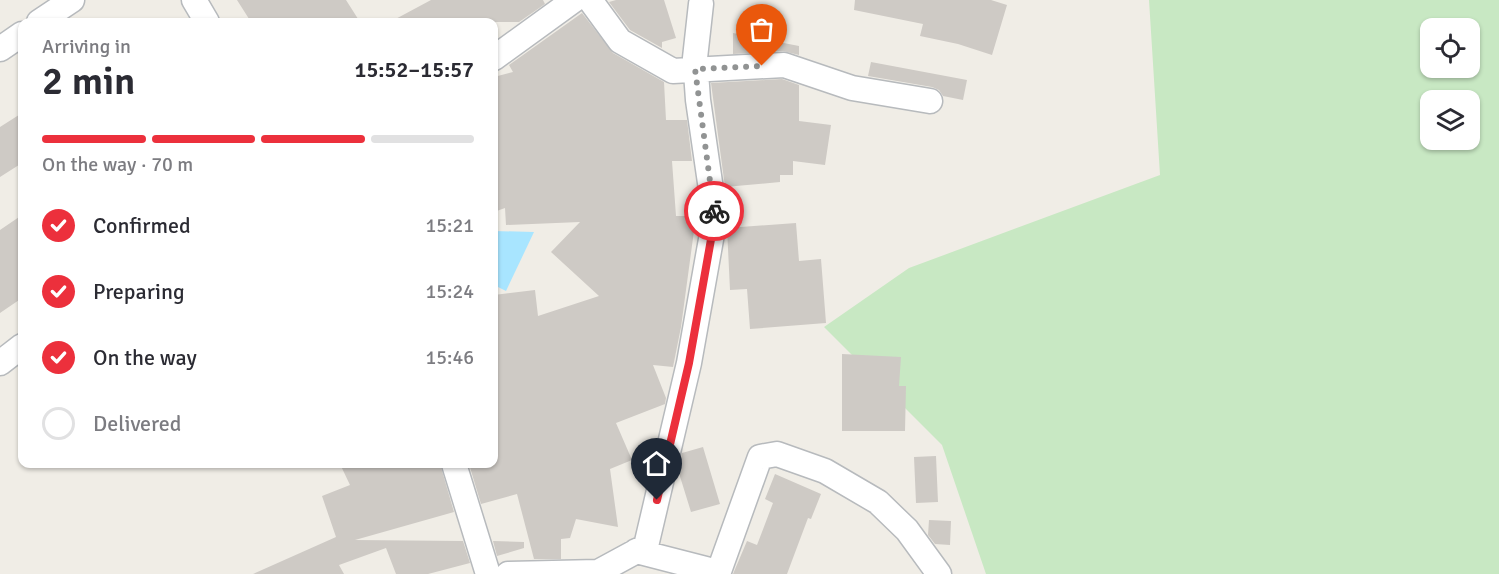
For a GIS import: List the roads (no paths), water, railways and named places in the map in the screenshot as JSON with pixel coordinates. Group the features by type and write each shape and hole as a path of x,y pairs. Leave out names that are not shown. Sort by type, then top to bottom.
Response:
{"street":[{"path":"45,18 72,0"},
{"path":"194,0 205,18"},
{"path":"498,55 574,0"},
{"path":"590,0 620,40 673,71 784,65 852,88 930,102"},
{"path":"508,574 598,572 624,562 646,546 689,363 715,217 695,69 700,4"},
{"path":"0,49 18,37"},
{"path":"0,363 18,349"},
{"path":"624,562 714,571 717,574 760,457 777,454 825,471 878,502 907,530 939,574"},
{"path":"455,468 488,574"}],"water":[{"path":"498,231 534,232 506,291 498,287"}]}
